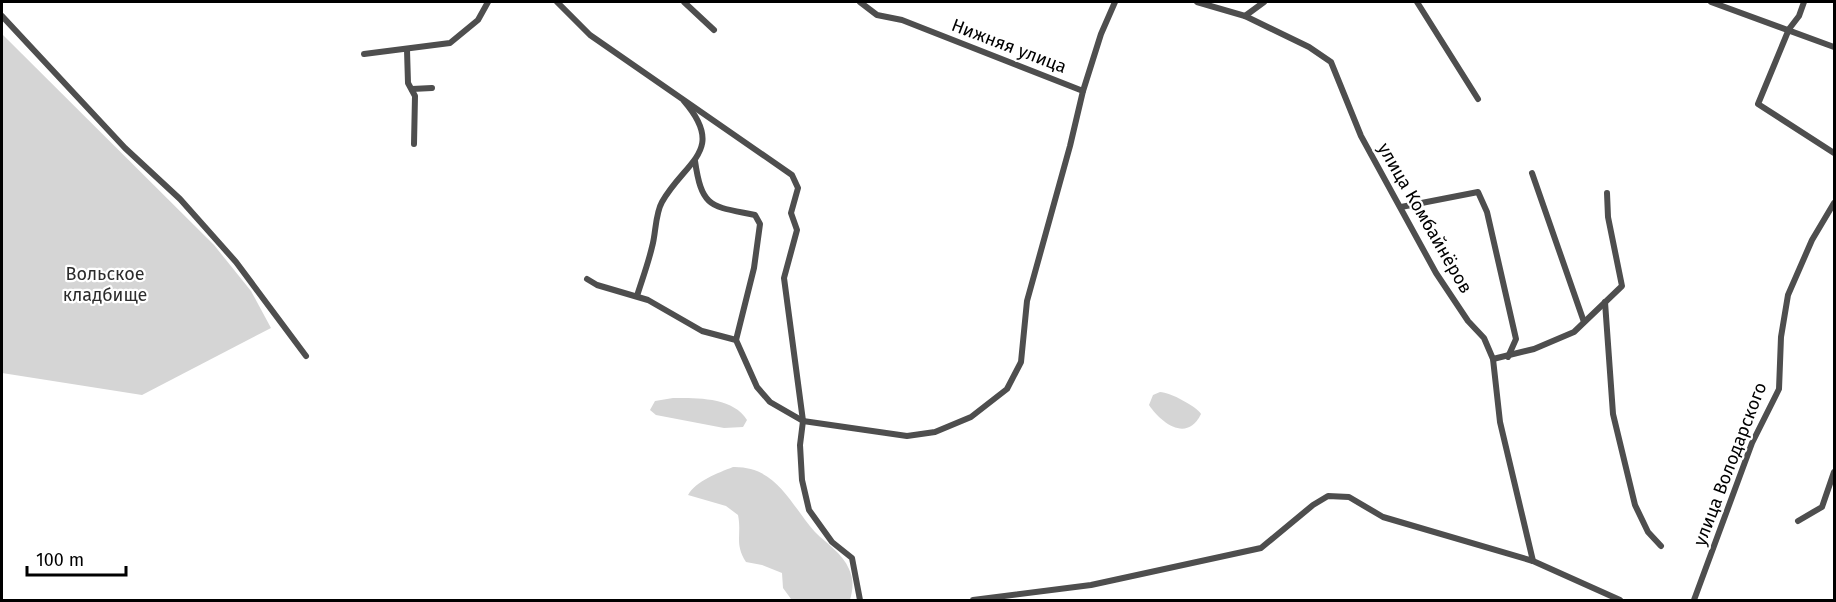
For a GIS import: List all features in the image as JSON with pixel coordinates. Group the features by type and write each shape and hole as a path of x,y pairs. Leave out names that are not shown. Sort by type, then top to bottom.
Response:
{"street":[{"path":"364,54 450,43 478,21 488,2"},
{"path":"557,2 590,35 792,175 798,188 791,213 797,230 784,278 803,421 800,445 802,480 809,510 832,542 852,558 860,600"},
{"path":"684,2 714,30"},
{"name":"Нижняя улица","path":"860,2 877,15 902,20 1083,91"},
{"path":"695,161 698,184 704,199 719,207 755,215 760,224 754,268 736,340 757,387 770,402 803,421 907,436 935,432 971,417 1007,388 1021,362 1027,301 1083,91 1101,34 1115,2"},
{"path":"1197,2 1245,16 1264,2"},
{"path":"1416,2 1478,99"},
{"path":"1711,2 1834,47"},
{"path":"1804,2 1789,29 1758,104 1834,153"},
{"path":"2,16 125,148 180,199 236,262 306,356"},
{"name":"улица Комбайнёров","path":"1245,16 1310,47 1331,62 1361,136 1436,273 1468,321 1484,338 1493,359 1500,422 1533,561"},
{"path":"407,50 408,83 415,96 414,144"},
{"path":"412,89 432,88"},
{"path":"637,296 652,246 661,203 695,161 704,142 703,129 697,115 678,94"},
{"path":"1532,173 1584,322"},
{"path":"1401,207 1478,192 1487,212 1516,339 1508,357"},
{"path":"1493,359 1534,349 1574,332 1622,286 1608,217 1607,193"},
{"name":"улица Володарского","path":"1694,600 1752,443 1779,389 1780,337 1788,295 1812,240 1834,203"},
{"path":"587,279 597,285 637,296 702,331 736,340"},
{"path":"1605,302 1613,414 1635,505 1648,532 1660,546"},
{"path":"1798,521 1822,507 1834,472"},
{"path":"973,600 1091,585 1261,548 1313,505 1328,496 1349,497 1383,517 1533,561 1620,600"}],"green space":[{"name":"Вольское кладбище","path":"2,34 214,245 251,291 271,328 142,395 2,373"},
{"path":"1160,392 1176,397 1198,411 1201,414 1195,423 1182,429 1160,418 1149,405 1153,395"},
{"path":"673,398 714,400 733,407 747,420 743,427 724,428 656,415 650,410 655,401"},
{"path":"733,467 748,468 772,480 815,532 839,554 852,577 850,600 791,599 783,588 782,573 762,565 746,562 739,544 738,515 726,506 688,495 702,482"}]}
